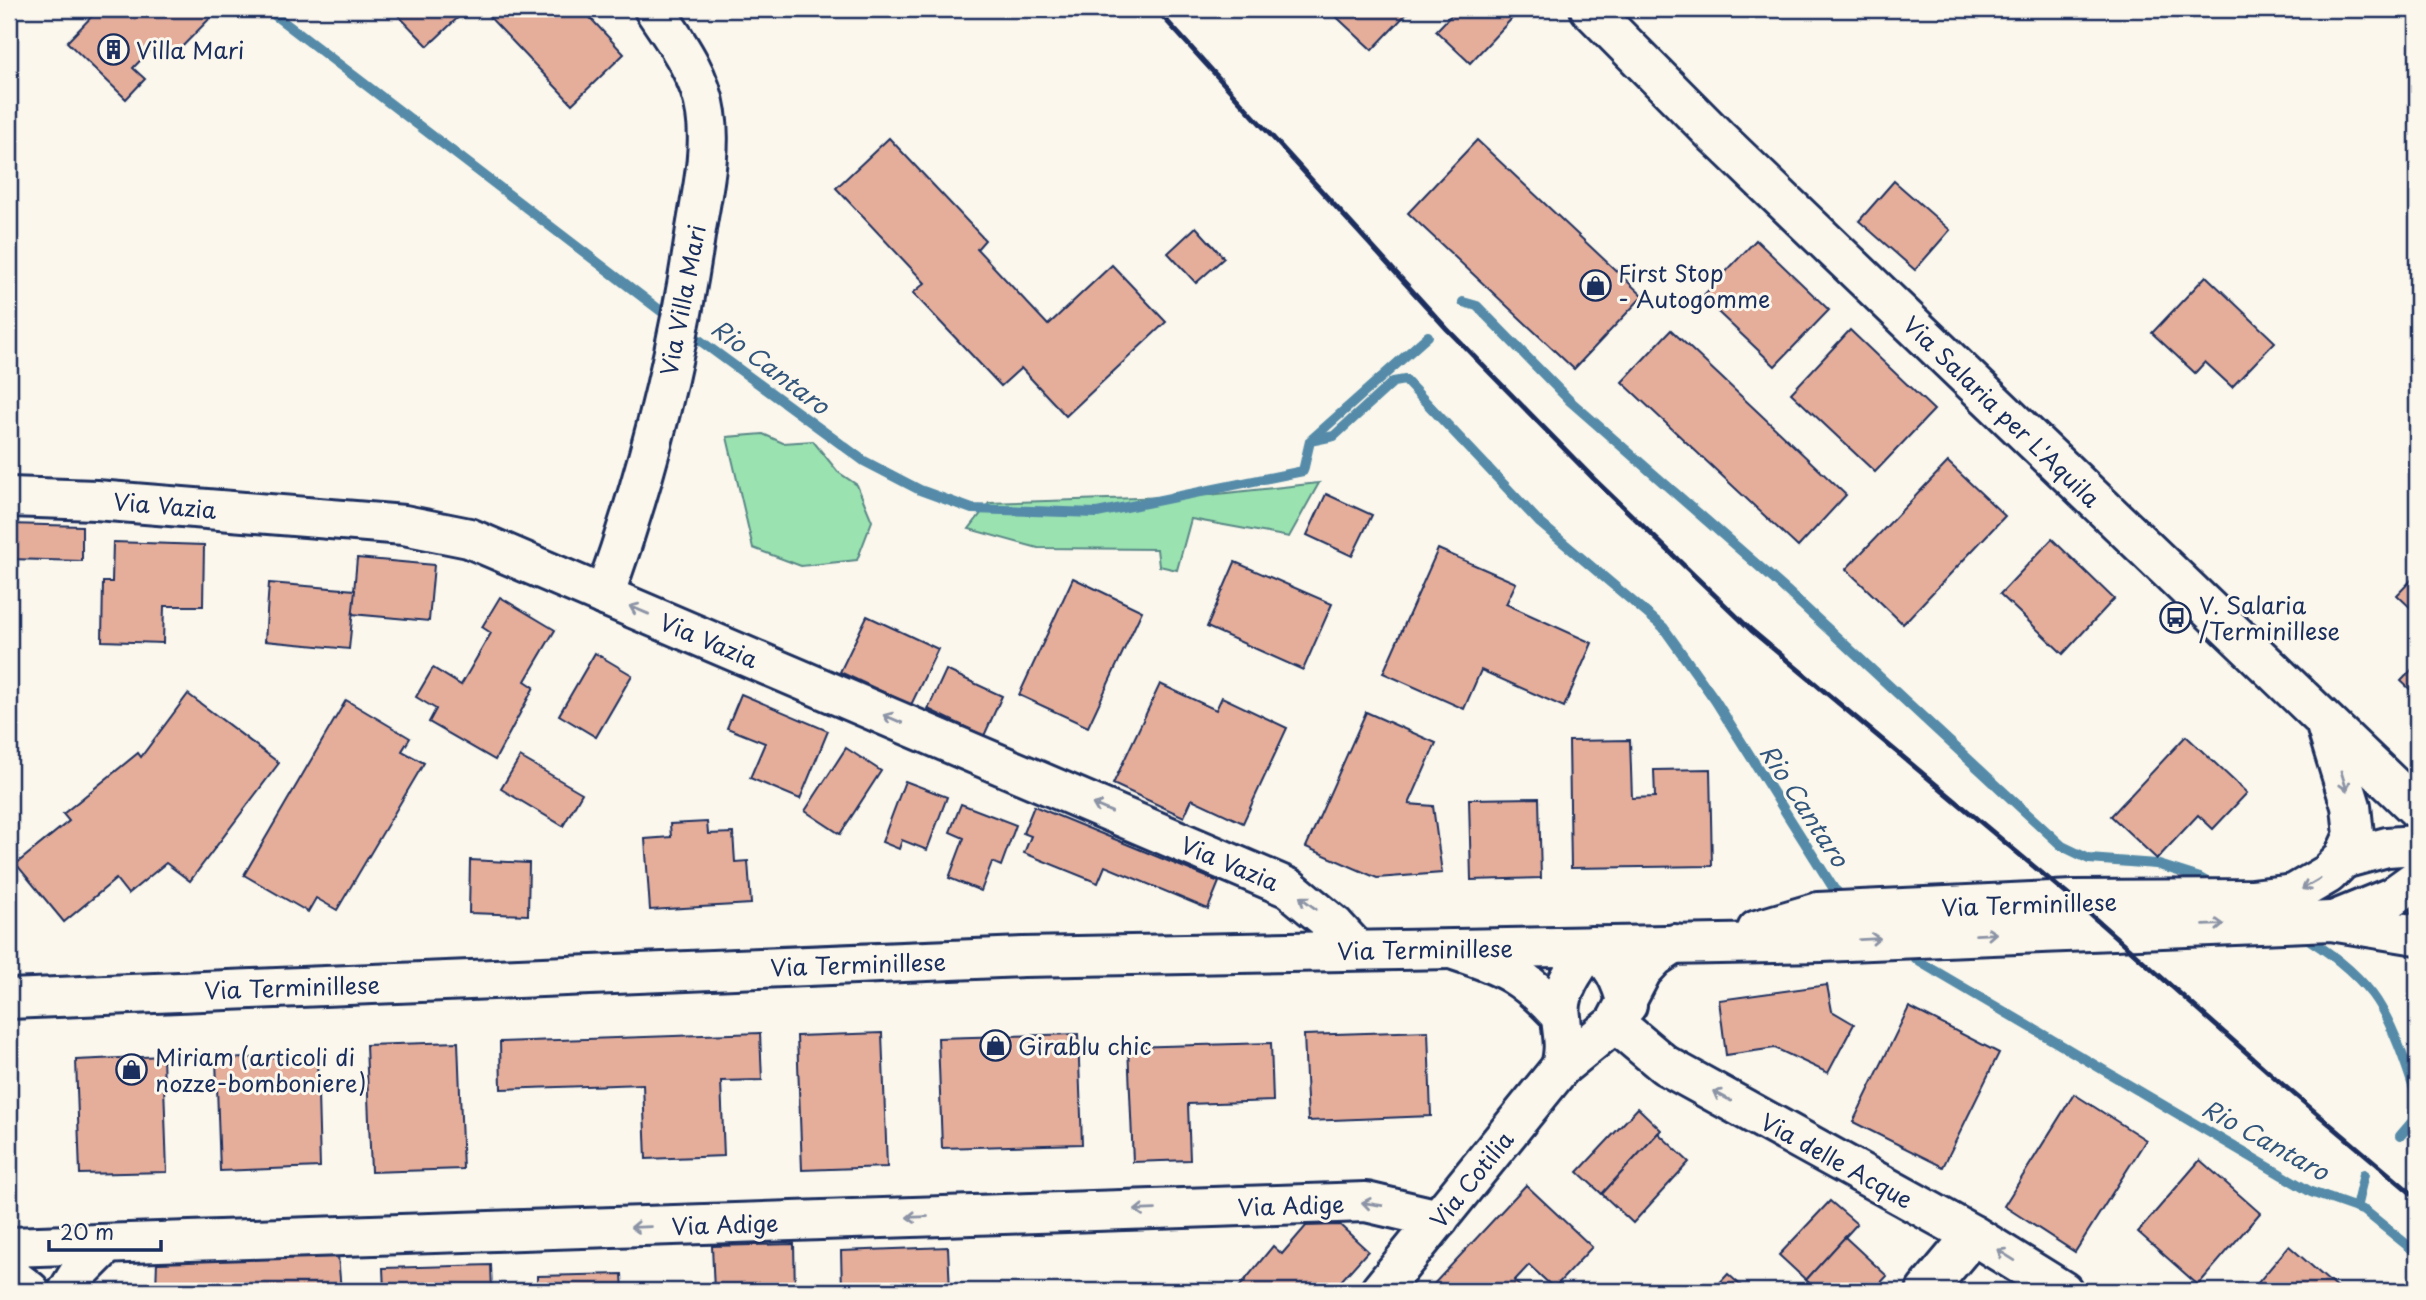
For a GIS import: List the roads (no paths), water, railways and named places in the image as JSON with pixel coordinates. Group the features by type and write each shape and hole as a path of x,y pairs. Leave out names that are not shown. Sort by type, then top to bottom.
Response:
{"street":[{"name":"Via Villa Mari","path":"604,596 627,533 683,317 708,144 706,111 685,55 654,9"},
{"name":"Via Salaria per L'Aquila","path":"1590,9 2046,455 2323,716 2417,809"},
{"name":"Via Vazia","path":"9,497 96,500 404,525 469,538 1289,888 1314,906 1357,950"},
{"path":"2323,716 2351,806 2354,835 2343,859"},
{"path":"2343,859 2387,847 2417,845"},
{"name":"Via Terminillese","path":"1820,927 1918,937 2262,910 2328,874 2343,859"},
{"path":"2320,922 2392,897 2417,879"},
{"name":"Via Terminillese","path":"9,999 1023,957 1692,944 1820,927 1889,909 2074,900 2208,900 2320,922"},
{"path":"2320,922 2417,935"},
{"path":"1561,1068 1621,1014 1642,971 1655,957 1692,944"},
{"path":"1561,1068 1567,1043 1560,1015 1565,990 1573,971 1592,946 1608,960 1621,979 1621,1014"},
{"path":"1452,949 1504,966 1533,986 1560,1015"},
{"name":"Via delle Acque","path":"1621,1014 1665,1065 1973,1235 2063,1291"},
{"name":"Via Cotilia","path":"1380,1291 1561,1068"},
{"name":"Via Adige","path":"9,1247 1366,1202 1438,1219"},
{"path":"1926,1291 1973,1235"},
{"path":"68,1291 82,1270 106,1245"},
{"path":"9,1275 30,1291"}],"waterway":[{"name":"Rio Cantaro","path":"268,10 674,321"},
{"name":"Rio Cantaro","path":"1463,302 1477,306 1570,401 1786,590 2062,846 2089,859 2156,864 2200,878 2214,886"},
{"name":"Rio Cantaro","path":"687,331 864,461 920,490 972,509 1097,513 1303,471 1310,441 1334,436 1393,382 1405,380 1540,523 1663,627 1715,700 1834,889 1848,901"},
{"name":"Rio Cantaro","path":"1312,439 1428,336"},
{"name":"Rio Cantaro","path":"2301,935 2339,961 2372,994 2392,1030 2417,1099"},
{"name":"Rio Cantaro","path":"1906,950 1920,962 2311,1192 2365,1211 2417,1253"},
{"name":"Rio Cantaro","path":"2400,1136 2412,1122 2417,1107"},
{"name":"Rio Cantaro","path":"2356,1208 2364,1174"}],"railway":[{"path":"1156,9 1447,329 1594,479 1751,630 2074,900 2281,1083 2417,1198"}],"place":[{"name":"Villa Mari","path":"113,49"},
{"name":"First Stop - Autogomme","path":"1595,285"},
{"name":"V. Salaria /Terminillese","path":"2176,617"},
{"name":"Girablu chic","path":"995,1045"},
{"name":"Miriam (articoli di nozze-bomboniere)","path":"132,1069"}]}
